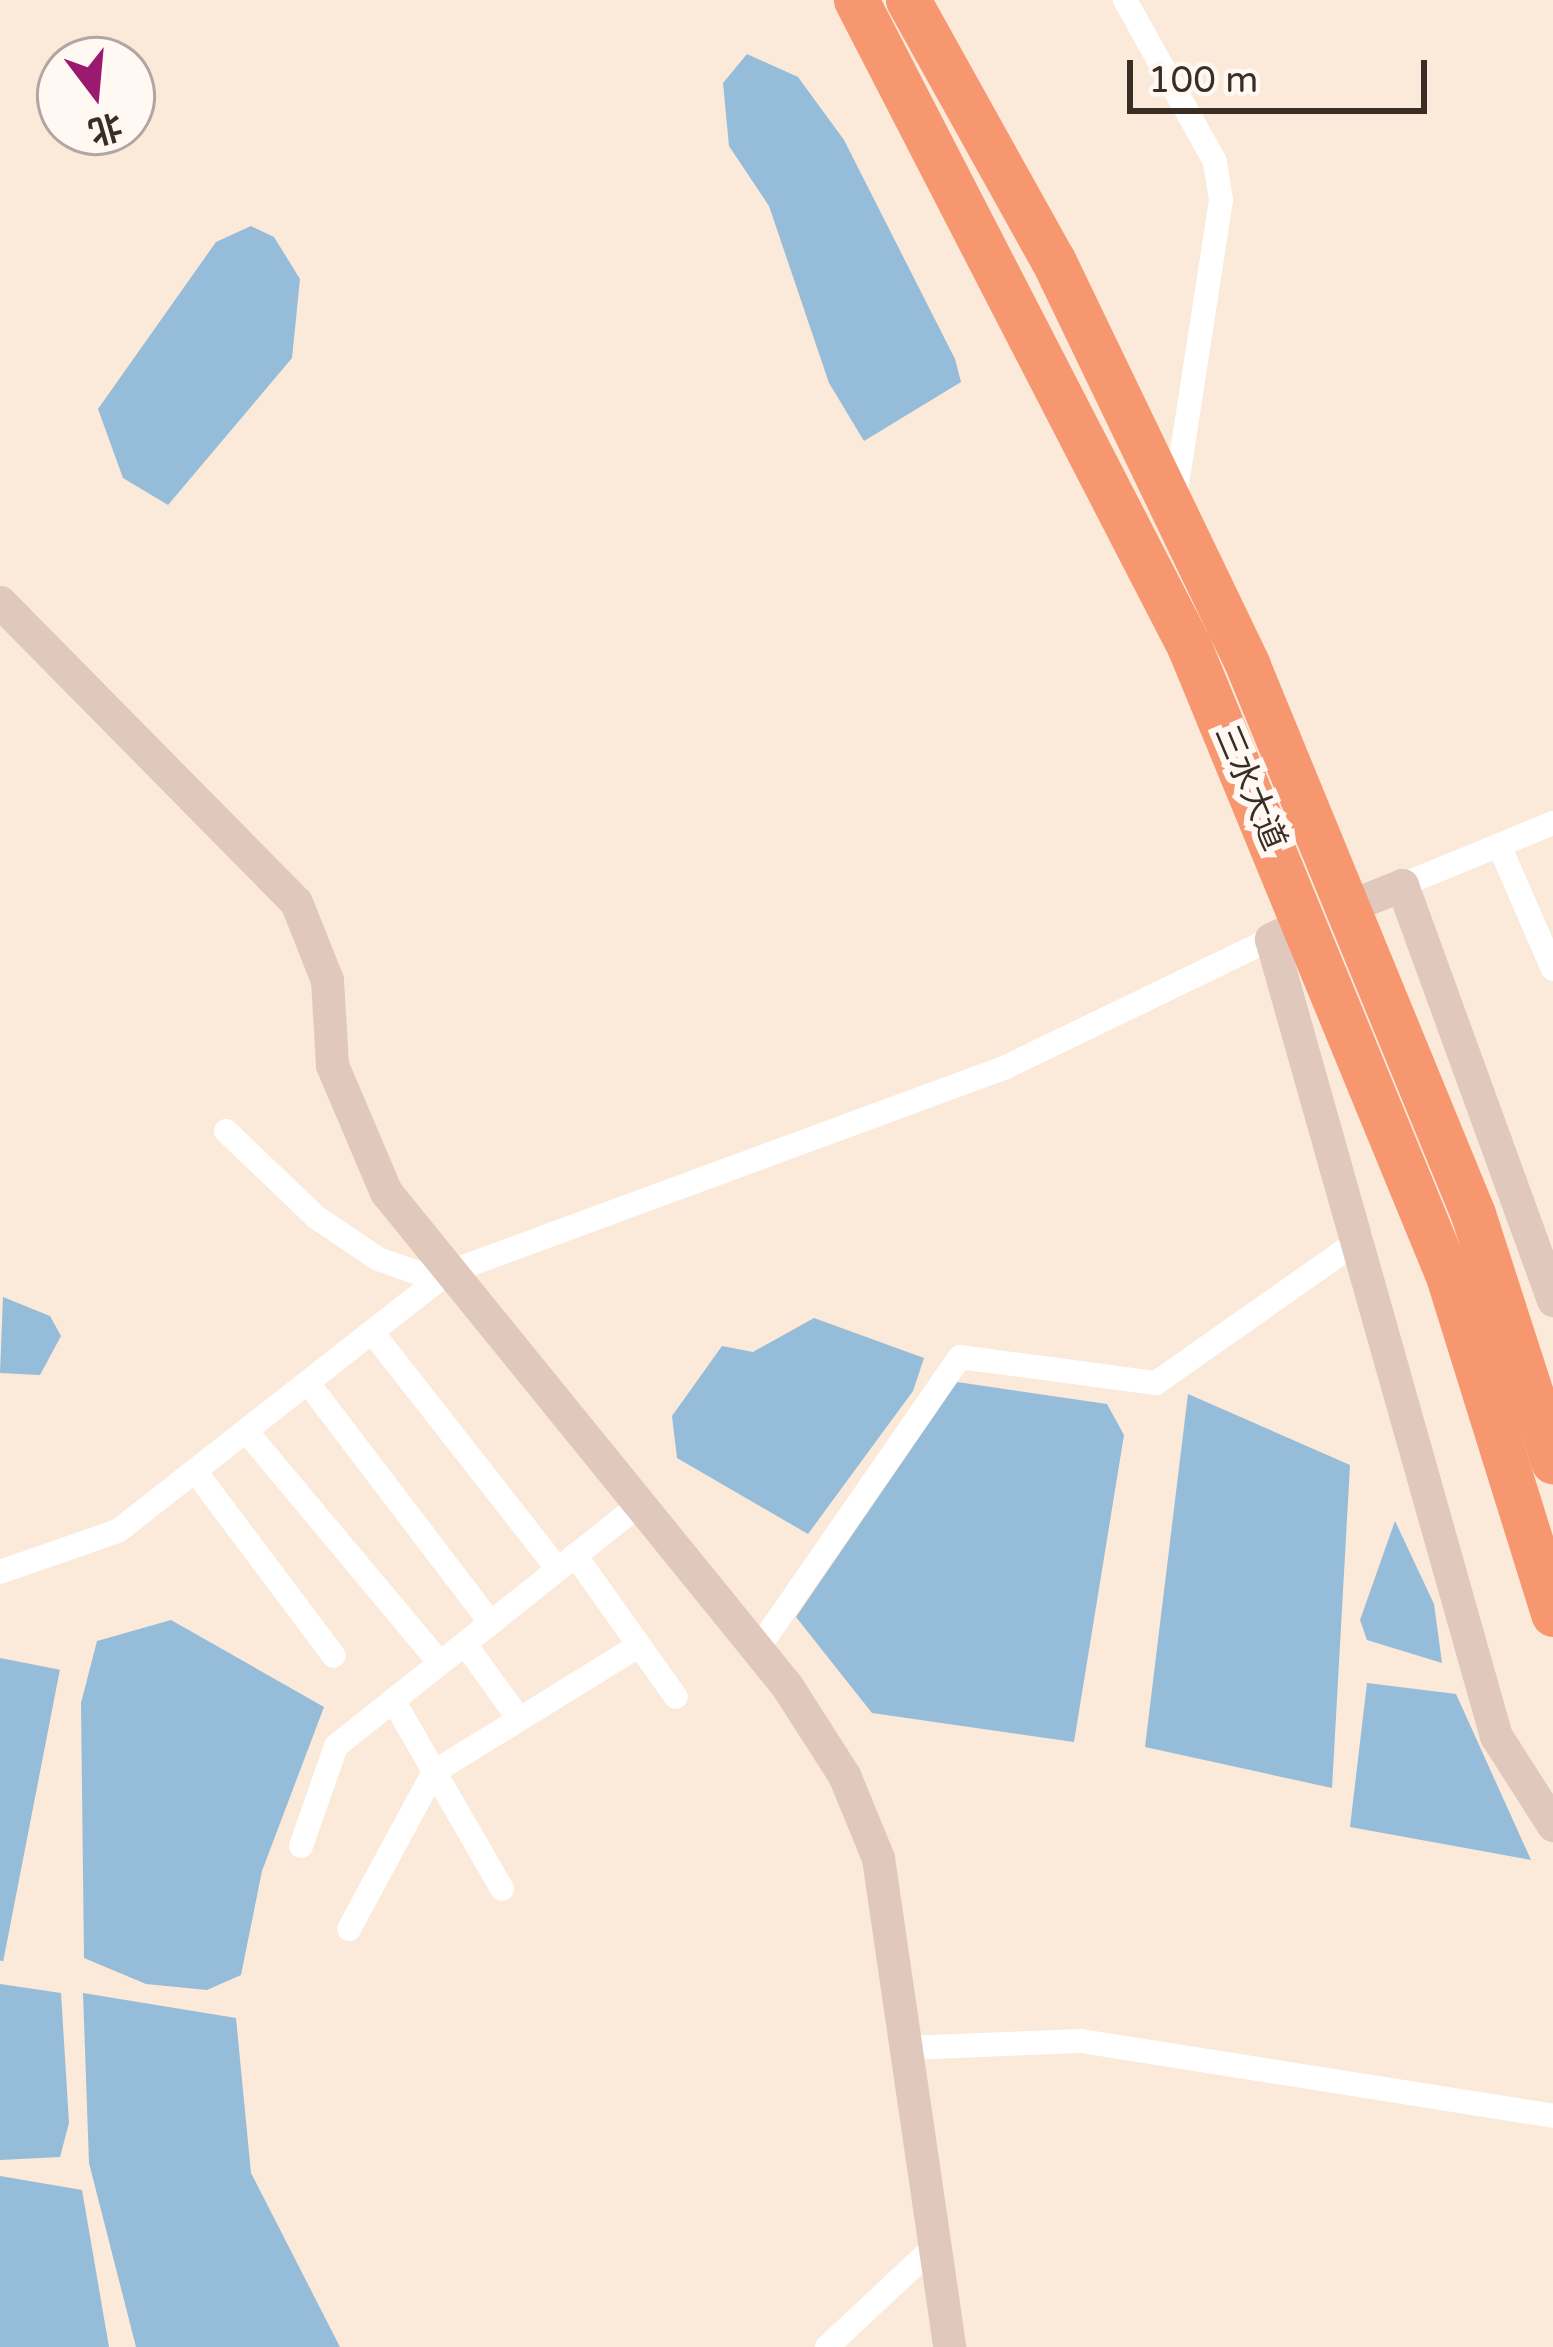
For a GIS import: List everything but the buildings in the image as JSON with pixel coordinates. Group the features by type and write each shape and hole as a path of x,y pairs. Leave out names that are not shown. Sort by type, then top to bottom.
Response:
{"highway":[{"name":"三水大道","path":"856,0 1189,646 1289,931 1448,1276 1553,1615"},
{"name":"三水大道","path":"908,0 1174,507 1352,905 1473,1214 1553,1461"}],"main road":[{"path":"0,602 296,902 327,980 332,1064 386,1192 442,1276 757,1650 844,1775 878,1858 949,2347"},
{"path":"1352,905 1402,885 1553,1300"},
{"path":"1289,931 1361,1239 1496,1736 1553,1825"}],"street":[{"path":"1125,0 1215,162 1220,200 1174,507"},
{"path":"1402,885 1553,823"},
{"path":"1499,845 1553,969"},
{"path":"0,1572 118,1531 442,1276 1004,1068 1289,931"},
{"path":"226,1131 316,1217 378,1259 442,1276"},
{"path":"757,1650 960,1357 1156,1383 1361,1239"},
{"path":"372,1332 676,1697"},
{"path":"308,1383 491,1623"},
{"path":"246,1431 440,1663"},
{"path":"195,1471 334,1656"},
{"path":"301,1846 336,1746 636,1507"},
{"path":"465,1644 520,1719"},
{"path":"349,1929 434,1772 635,1648"},
{"path":"393,1700 502,1889"},
{"path":"905,2048 1081,2041 1553,2116"},
{"path":"827,2347 934,2247"}],"water":[{"path":"747,54 798,77 844,140 955,359 961,382 864,441 829,383 769,206 729,146 723,83"},
{"path":"251,226 274,237 300,279 292,358 168,505 123,478 98,409 216,242"},
{"path":"3,1297 50,1316 61,1336 40,1375 0,1373"},
{"path":"814,1318 924,1358 913,1391 808,1534 677,1458 672,1416 722,1346 753,1352"},
{"path":"957,1382 1107,1404 1124,1435 1074,1742 872,1713 796,1617"},
{"path":"1188,1394 1350,1465 1332,1788 1145,1747"},
{"path":"1395,1521 1434,1604 1442,1663 1367,1640 1360,1620"},
{"path":"171,1620 324,1707 262,1871 241,1975 207,1990 146,1984 84,1958 81,1703 97,1641"},
{"path":"0,1658 60,1670 0,1961"},
{"path":"1367,1683 1456,1694 1531,1860 1350,1827"},
{"path":"0,1984 61,1993 69,2123 60,2157 0,2160"},
{"path":"83,1993 236,2018 251,2173 340,2347 136,2347 89,2163"},
{"path":"0,2176 82,2190 109,2347 0,2347"}]}
